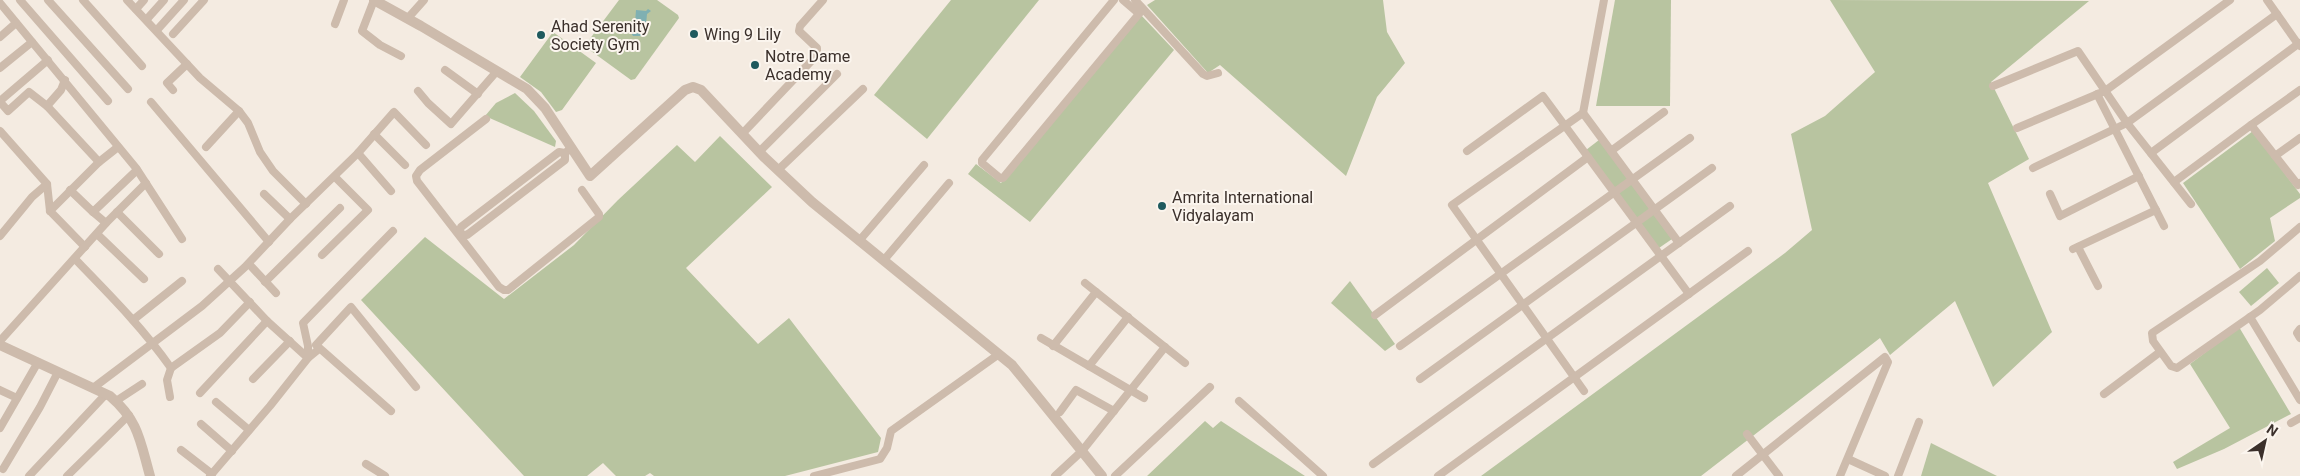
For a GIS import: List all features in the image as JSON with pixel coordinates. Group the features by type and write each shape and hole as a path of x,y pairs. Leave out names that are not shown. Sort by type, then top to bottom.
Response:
{"street":[{"path":"20,0 108,101"},
{"path":"48,0 128,89"},
{"path":"83,0 142,66"},
{"path":"127,0 187,64 239,111 248,123 260,152 273,171 306,204"},
{"path":"136,9 144,0"},
{"path":"146,19 164,0"},
{"path":"157,30 184,0"},
{"path":"173,34 204,0"},
{"path":"335,24 344,0"},
{"path":"401,56 380,45 362,31 374,0 528,89 545,108 568,150 590,176 685,90 693,87 701,90 759,152 812,202 1017,370 1102,476"},
{"path":"408,18 424,0"},
{"path":"742,134 817,55 817,48 799,30 800,26 823,0"},
{"path":"1114,0 982,160 982,163 1000,178 1003,178 1140,10"},
{"path":"1122,0 1140,10 1203,74 1207,76 1218,73"},
{"path":"1135,0 1140,10"},
{"path":"1584,391 1452,204 1583,112 1604,0"},
{"path":"2016,128 2105,91 2230,0"},
{"path":"2151,153 2300,45 2267,0"},
{"path":"0,2 137,170 182,239"},
{"path":"2033,168 2127,123 2276,14"},
{"path":"0,37 16,23"},
{"path":"0,68 32,42"},
{"path":"1993,86 2078,51 2127,123 2191,204"},
{"path":"48,60 0,101 8,111 29,92 47,106 100,162"},
{"path":"173,90 167,83 187,64"},
{"path":"445,70 478,94"},
{"path":"418,91 428,103 452,124 497,71"},
{"path":"759,152 837,74"},
{"path":"47,106 61,90 65,80"},
{"path":"778,170 863,89"},
{"path":"2174,182 2300,90"},
{"path":"2097,94 2164,226"},
{"path":"1467,151 1543,96 1689,294"},
{"path":"151,102 269,242"},
{"path":"206,147 239,111"},
{"path":"93,388 202,306 249,264 290,219 358,154 394,112 426,145"},
{"path":"1583,112 1678,243"},
{"path":"1611,150 1664,112"},
{"path":"486,119 420,170 416,176 417,181 499,287 508,290 600,216 582,190"},
{"path":"2251,125 2298,185 2300,184"},
{"path":"0,131 47,184 50,212 86,247"},
{"path":"374,134 406,165"},
{"path":"1400,346 1690,138"},
{"path":"2276,156 2300,138"},
{"path":"50,212 70,190 118,147"},
{"path":"459,234 467,235 565,160 568,150"},
{"path":"358,154 391,191"},
{"path":"1375,315 1588,157"},
{"path":"860,241 924,165"},
{"path":"1420,380 1712,168"},
{"path":"93,212 137,170"},
{"path":"2050,194 2060,216 2139,176"},
{"path":"322,255 368,210 335,177"},
{"path":"0,341 106,223 146,183"},
{"path":"884,260 949,183"},
{"path":"0,236 32,197 47,184"},
{"path":"70,190 106,223"},
{"path":"264,194 290,219"},
{"path":"1373,464 1730,206"},
{"path":"265,282 340,208"},
{"path":"2098,286 2076,248 2156,210"},
{"path":"117,212 159,254"},
{"path":"2300,228 2260,261 2152,333 2153,341 2171,366 2177,368 2250,317 2300,276"},
{"path":"308,358 308,346 303,323 393,231"},
{"path":"97,234 144,279"},
{"path":"1438,476 1748,251"},
{"path":"75,259 153,342 171,368"},
{"path":"249,264 276,293"},
{"path":"218,269 308,358"},
{"path":"133,320 182,281"},
{"path":"1085,283 1186,363"},
{"path":"1054,346 1096,292"},
{"path":"170,397 167,380 171,368 220,333 250,302"},
{"path":"391,410 316,346 351,307 416,388"},
{"path":"1089,366 1128,317"},
{"path":"2250,317 2300,400"},
{"path":"200,393 268,320"},
{"path":"2300,329 2297,333 2300,338"},
{"path":"1041,338 1144,398"},
{"path":"253,379 290,341"},
{"path":"0,345 106,394 116,401 136,425 150,476"},
{"path":"1055,476 1082,450 1165,347"},
{"path":"181,450 211,475 308,358 319,349"},
{"path":"2104,394 2160,352"},
{"path":"814,476 880,459 887,448 890,431 999,354"},
{"path":"1736,476 1885,357 1888,362 1840,476"},
{"path":"0,428 38,362"},
{"path":"3,470 58,372"},
{"path":"116,401 142,384"},
{"path":"1115,476 1210,387"},
{"path":"0,390 17,398"},
{"path":"1060,412 1076,390 1114,410"},
{"path":"29,476 106,394"},
{"path":"1239,401 1323,476"},
{"path":"216,402 249,430"},
{"path":"67,476 129,415"},
{"path":"2291,423 2300,418"},
{"path":"1898,476 1919,422"},
{"path":"201,424 232,451"},
{"path":"1747,434 1779,476"},
{"path":"1848,459 1885,476"},
{"path":"366,464 385,476"}],"green space":[{"path":"619,0 657,0 678,15 679,18 635,79 631,80 587,48 586,44"},
{"path":"951,0 1039,0 927,139 874,95"},
{"path":"1155,0 1383,0 1387,32 1405,63 1377,97 1346,176 1220,65 1208,73 1147,5"},
{"path":"1615,0 1671,0 1670,106 1596,106"},
{"path":"1830,0 2089,1 1991,82 2029,159 1988,183 2052,332 1993,387 1955,301 1890,355 1880,338 1701,476 1481,476 1785,253 1812,230 1791,134 1825,116 1875,72"},
{"path":"1141,15 1174,50 1030,222 968,174 976,164 1001,183"},
{"path":"553,32 596,63 562,110 556,112 541,92 520,77"},
{"path":"515,93 534,111 556,141 555,147 485,116 496,103"},
{"path":"2253,131 2300,194 2300,198 2270,218 2275,241 2240,269 2183,183"},
{"path":"720,136 772,187 686,268 758,344 789,318 881,438 878,452 785,476 654,476 650,473 645,476 616,476 603,463 587,476 524,476 361,300 425,237 504,299 574,245 618,200 677,145 695,162"},
{"path":"1599,140 1672,239 1659,248 1586,150"},
{"path":"2267,268 2279,283 2251,306 2239,292"},
{"path":"1350,281 1395,344 1385,351 1331,303"},
{"path":"2239,327 2291,414 2224,449 2177,469 2173,462 2230,428 2190,364"},
{"path":"1205,421 1213,428 1221,421 1305,476 1147,476"},
{"path":"1931,443 1997,476 1921,476"}],"water":[{"path":"648,9 651,11 647,14 645,36 633,36 629,29 635,23 636,10 646,11"}],"place":[{"name":"Wing 9 Lily","path":"694,34"},
{"name":"Ahad Serenity Society Gym","path":"541,35"},
{"name":"Notre Dame Academy","path":"755,65"},
{"name":"Amrita International Vidyalayam","path":"1162,206"}]}
